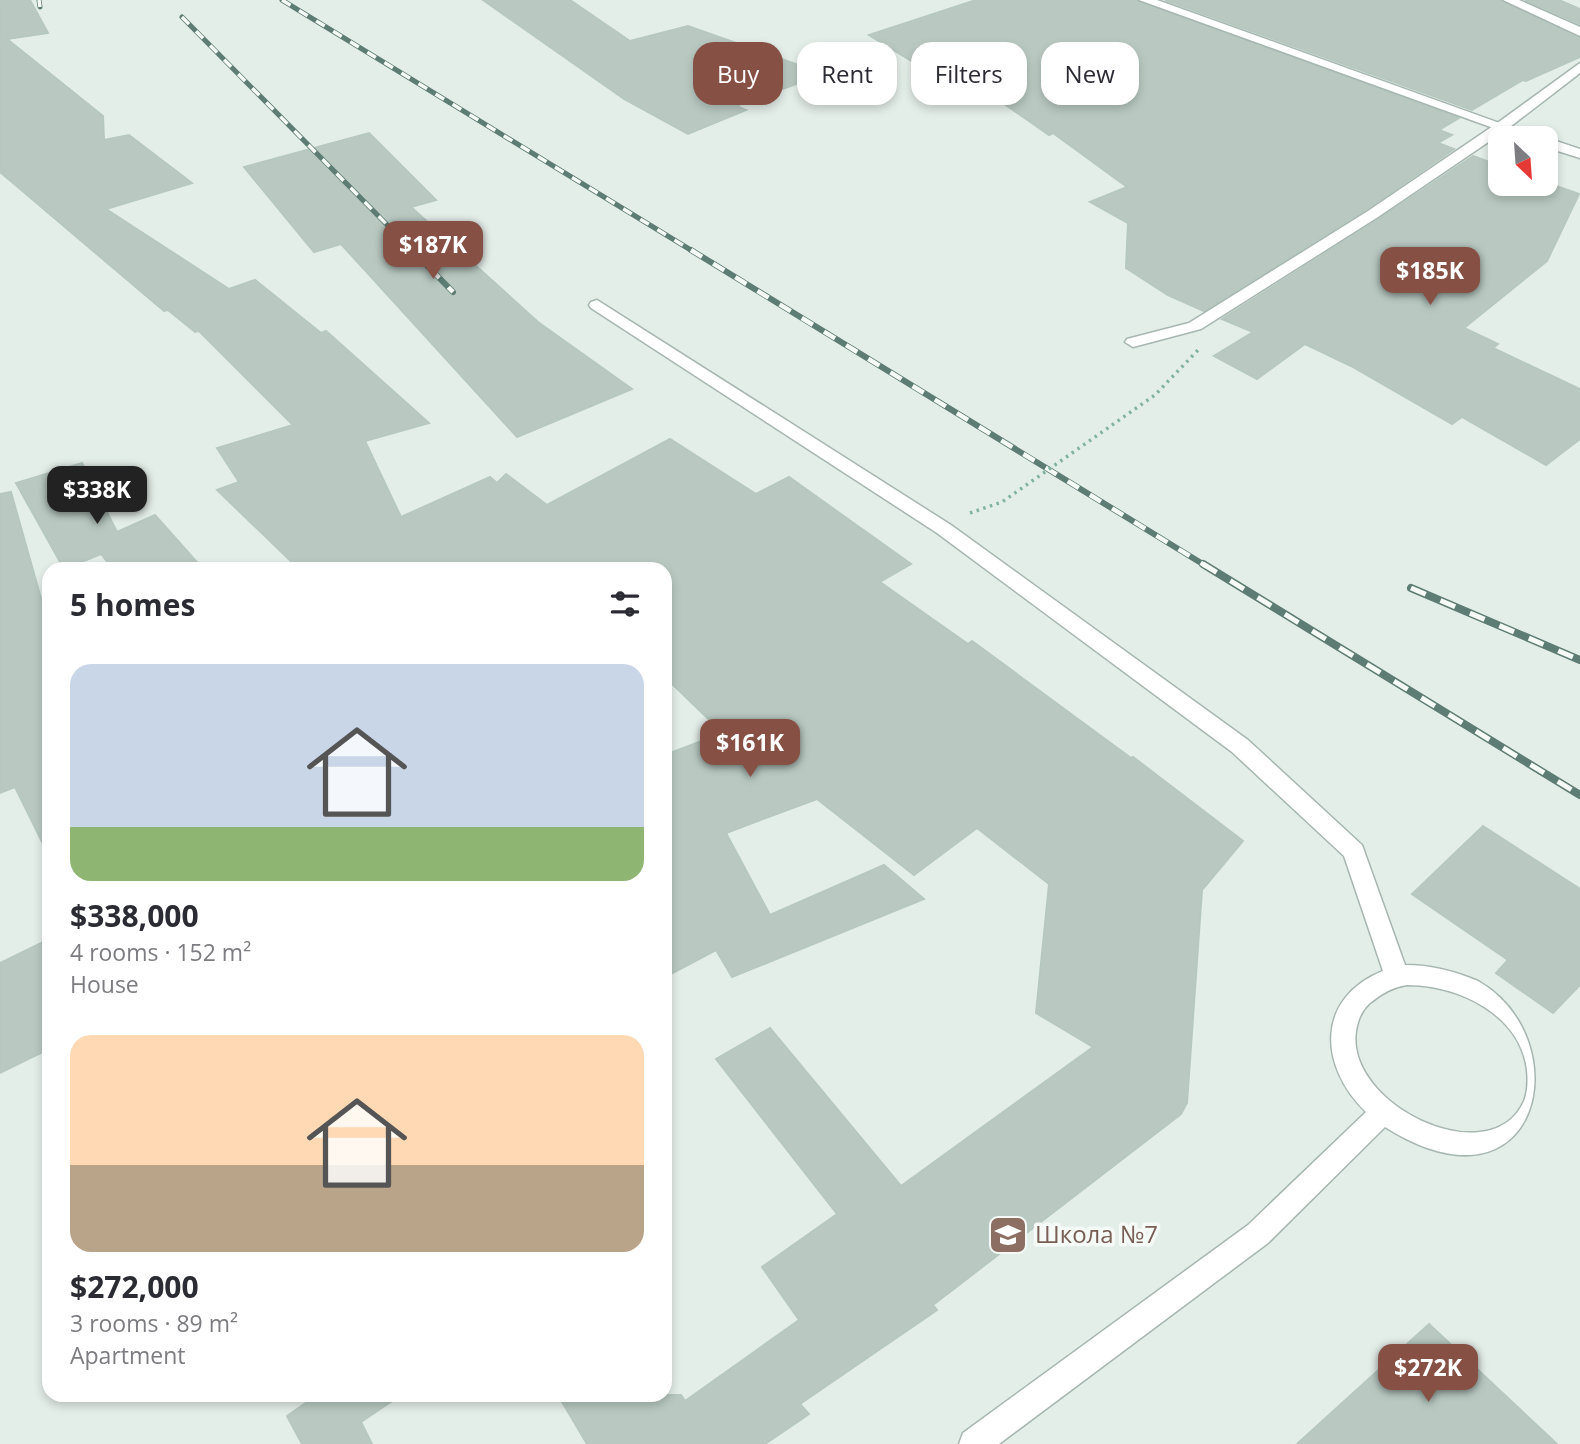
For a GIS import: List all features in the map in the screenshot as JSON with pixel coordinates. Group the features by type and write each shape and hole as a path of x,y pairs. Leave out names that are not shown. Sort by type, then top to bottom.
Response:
{"street":[{"path":"1145,0 1499,126"},
{"path":"1509,0 1580,32"},
{"path":"1503,126 1580,66"},
{"path":"1133,342 1195,326 1373,214 1488,136"},
{"path":"1558,147 1580,155"},
{"path":"597,305 943,530 1241,746 1354,851 1398,976"},
{"path":"1427,975 1458,982 1488,997 1513,1017 1532,1042 1542,1070 1541,1096 1529,1119 1508,1136 1479,1143 1446,1141 1413,1130 1383,1112 1359,1086 1344,1056 1342,1028 1352,1004 1371,986 1398,976 1427,975"},
{"path":"974,1444 1258,1234 1383,1112"}],"path":[{"path":"970,513 1002,502 1156,395 1199,349"}],"building":[{"path":"0,0 30,0 48,33 7,39 103,116 104,140 129,135 192,183 106,209 229,289 255,280 321,333 326,331 429,423 365,441 401,517 490,477 497,483 506,474 547,505 670,439 756,494 789,477 911,564 880,582 968,644 972,641 1133,757 1243,841 1202,890 1187,1103 1181,1114 933,1305 937,1310 800,1404 809,1414 765,1444 587,1444 562,1402 672,1402 672,1395 681,1395 685,1401 799,1320 762,1267 837,1214 716,1059 770,1028 901,1186 1093,1047 1036,1013 1049,884 977,828 914,875 817,799 726,833 770,915 884,865 924,899 732,977 716,950 672,973 672,752 723,733 672,684 672,562 292,562 217,490 239,482 217,448 293,425 199,331 195,332 168,310 164,311 0,172"},
{"path":"483,0 570,0 630,41 688,26 733,42 693,42 693,105 739,105 736,106 746,110 688,134 624,99"},
{"path":"976,0 1137,0 1459,118 1439,130 1452,135 1438,143 1454,149 1367,209 1204,311 1168,295 1126,268 1128,223 1090,202 1127,187 1053,133 1049,135 1006,105 1027,105 1027,42 911,42 911,61 897,52 897,42 880,42 869,35"},
{"path":"1165,0 1501,0 1580,38 1580,57 1523,80 1472,110"},
{"path":"1525,0 1559,0 1580,9 1580,24"},
{"path":"783,60 797,64 797,84 783,89"},
{"path":"369,133 436,200 411,207 538,322 632,389 517,437 341,244 314,252 244,167"},
{"path":"1473,156 1488,162 1488,196 1558,196 1558,187 1579,194 1547,261 1464,328 1498,344 1493,348 1580,389 1580,439 1546,465 1462,417 1452,424 1351,366 1305,344 1257,379 1214,356 1253,332 1222,319"},
{"path":"82,463 117,532 155,515 197,562 107,562 101,554 81,562 60,562 16,483"},
{"path":"11,492 42,602 42,842 15,787 0,793 0,494"},
{"path":"1483,826 1580,889 1580,985 1553,1013 1496,973 1508,960 1412,894"},
{"path":"42,942 42,1052 0,1073 0,963"},
{"path":"1429,1324 1557,1444 1297,1444"},
{"path":"307,1402 391,1402 361,1422 372,1444 302,1444 287,1416"}],"railway":[{"path":"39,0 40,7"},
{"path":"282,0 694,252"},
{"path":"182,17 414,252"},
{"path":"412,250 453,292"},
{"path":"691,250 1206,566"},
{"path":"1203,564 1580,795"},
{"path":"1411,588 1580,660"}],"place":[{"name":"Школа №7","path":"1008,1235"}]}
